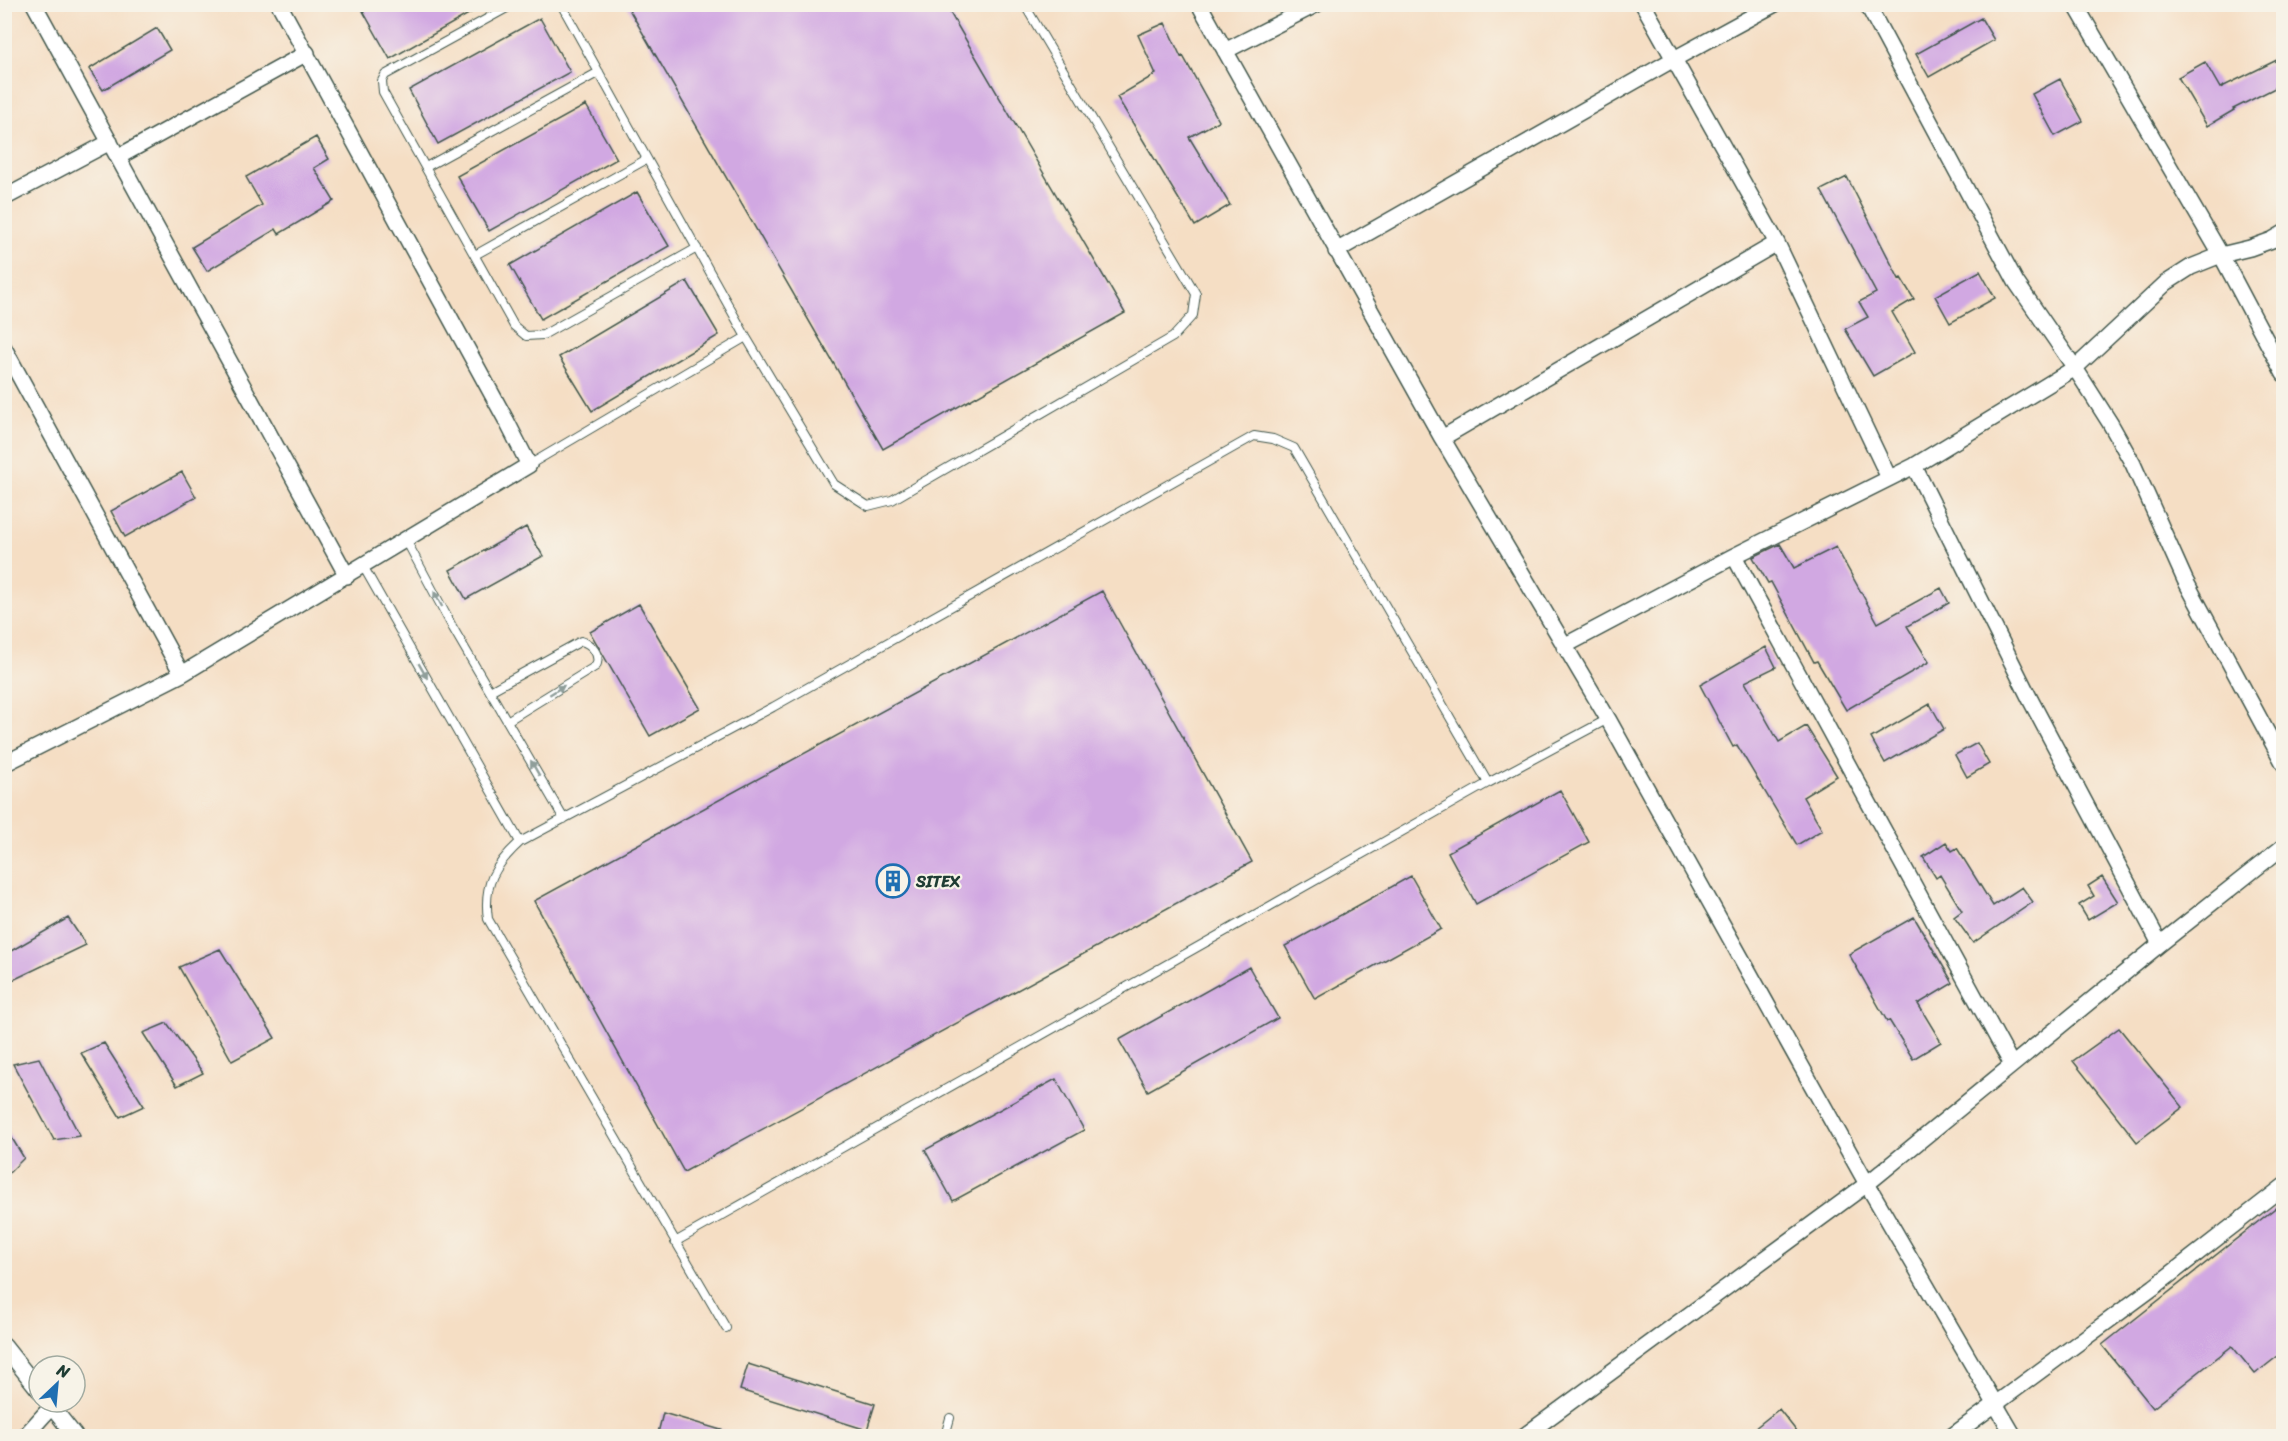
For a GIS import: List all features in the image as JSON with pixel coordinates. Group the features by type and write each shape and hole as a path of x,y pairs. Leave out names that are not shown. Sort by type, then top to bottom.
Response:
{"street":[{"path":"33,4 347,576"},
{"path":"6,760 182,674 529,465 279,4"},
{"path":"1199,4 1442,438 1608,719 1868,1184 2014,1437"},
{"path":"1225,51 1317,4"},
{"path":"1643,4 1778,243 1890,478"},
{"path":"1336,250 1775,4"},
{"path":"1867,4 2016,282 2075,368 2133,464 2185,580 2283,764"},
{"path":"2075,4 2221,255 2283,374"},
{"path":"118,157 307,53"},
{"path":"4,198 110,142"},
{"path":"1564,646 1734,556 1914,466 2075,368 2166,283 2190,267 2272,240 2283,233"},
{"path":"1442,438 1778,243"},
{"path":"4,348 182,674"},
{"path":"1914,466 2031,701 2160,944"},
{"path":"1734,556 2012,1065"},
{"path":"1524,1437 1868,1184 2283,846"},
{"path":"1952,1437 2154,1287 2283,1185"},
{"path":"4,1346 27,1375"},
{"path":"25,1437 42,1414"},
{"path":"58,1414 75,1437"}],"lane":[{"path":"514,4 385,75 382,81 383,92 514,326 526,336 543,335 697,248"},
{"path":"561,4 746,337 834,484 868,506 892,500 1173,337 1193,315 1196,294 1024,4"},
{"path":"426,167 599,72"},
{"path":"475,255 647,159"},
{"path":"529,465 746,337"},
{"path":"726,1328 488,919 485,901 494,870 520,842 793,695 1254,436 1273,439 1294,448 1488,783"},
{"path":"406,540 453,627 564,819"},
{"path":"363,566 520,842"},
{"path":"490,691 581,640 595,650 598,661 596,666 507,721"},
{"path":"675,1242 1488,783 1608,719"},
{"path":"945,1437 950,1418"}],"building":[{"path":"359,4 486,4 390,59"},
{"path":"626,4 945,4 1125,313 883,449"},
{"path":"540,18 570,72 438,144 409,90"},
{"path":"1981,18 1994,40 1929,77 1916,54"},
{"path":"1165,23 1181,57 1183,56 1219,121 1189,137 1230,205 1195,226 1117,97 1156,74 1138,35"},
{"path":"157,28 170,50 103,90 89,69"},
{"path":"2283,57 2283,84 2233,109 2207,126 2178,77 2205,62 2220,88"},
{"path":"2060,79 2083,121 2055,136 2032,94"},
{"path":"586,105 617,159 489,231 457,176"},
{"path":"316,137 329,159 314,168 334,201 279,234 276,229 207,271 192,247 262,205 246,177"},
{"path":"1847,177 1899,279 1901,278 1914,299 1892,312 1915,352 1873,376 1845,329 1868,317 1859,302 1876,293 1821,190"},
{"path":"637,192 669,246 541,319 510,265"},
{"path":"1980,271 1995,298 1950,323 1935,296"},
{"path":"687,281 719,335 592,411 559,357"},
{"path":"182,472 196,497 125,537 111,511"},
{"path":"526,527 543,556 466,599 450,570"},
{"path":"1780,544 1794,568 1836,547 1878,623 1941,588 1949,603 1907,626 1929,662 1846,710 1817,661 1814,662 1771,582 1768,583 1753,557"},
{"name":"SITEX","path":"1102,591 1252,862 684,1172 534,901"},
{"path":"639,604 700,708 650,736 590,632"},
{"path":"1766,647 1776,667 1745,682 1779,742 1806,726 1837,776 1803,797 1822,830 1797,845 1737,745 1733,747 1700,685"},
{"path":"1930,704 1944,729 1885,763 1871,738"},
{"path":"1977,743 1989,764 1967,777 1955,755"},
{"path":"1560,790 1589,842 1476,904 1448,852"},
{"path":"1946,842 1952,851 1957,848 1993,906 2022,887 2033,902 1973,943 1954,917 1962,911 1940,875 1936,878 1923,857"},
{"path":"1411,876 1441,929 1315,999 1285,946"},
{"path":"2102,877 2118,902 2088,920 2079,905 2094,896 2088,886"},
{"path":"1914,917 1953,983 1918,1004 1941,1042 1913,1059 1889,1020 1887,1021 1849,954"},
{"path":"68,918 86,945 13,980 4,966 4,955"},
{"path":"220,949 275,1038 232,1061 179,967"},
{"path":"1249,967 1278,1018 1148,1091 1119,1040"},
{"path":"167,1023 203,1073 177,1086 143,1033"},
{"path":"2119,1028 2183,1107 2137,1142 2073,1061"},
{"path":"104,1043 144,1106 120,1117 81,1053"},
{"path":"39,1058 80,1136 54,1140 13,1064"},
{"path":"1056,1079 1084,1130 953,1201 925,1150"},
{"path":"4,1125 24,1158 4,1178"},
{"path":"2283,1202 2283,1352 2255,1374 2232,1346 2153,1408 2102,1345"},
{"path":"748,1364 875,1404 867,1430 740,1390"},
{"path":"1779,1409 1801,1437 1744,1437"},
{"path":"663,1413 728,1432 727,1437 657,1437"}],"place":[{"name":"SITEX","path":"893,881"}]}
